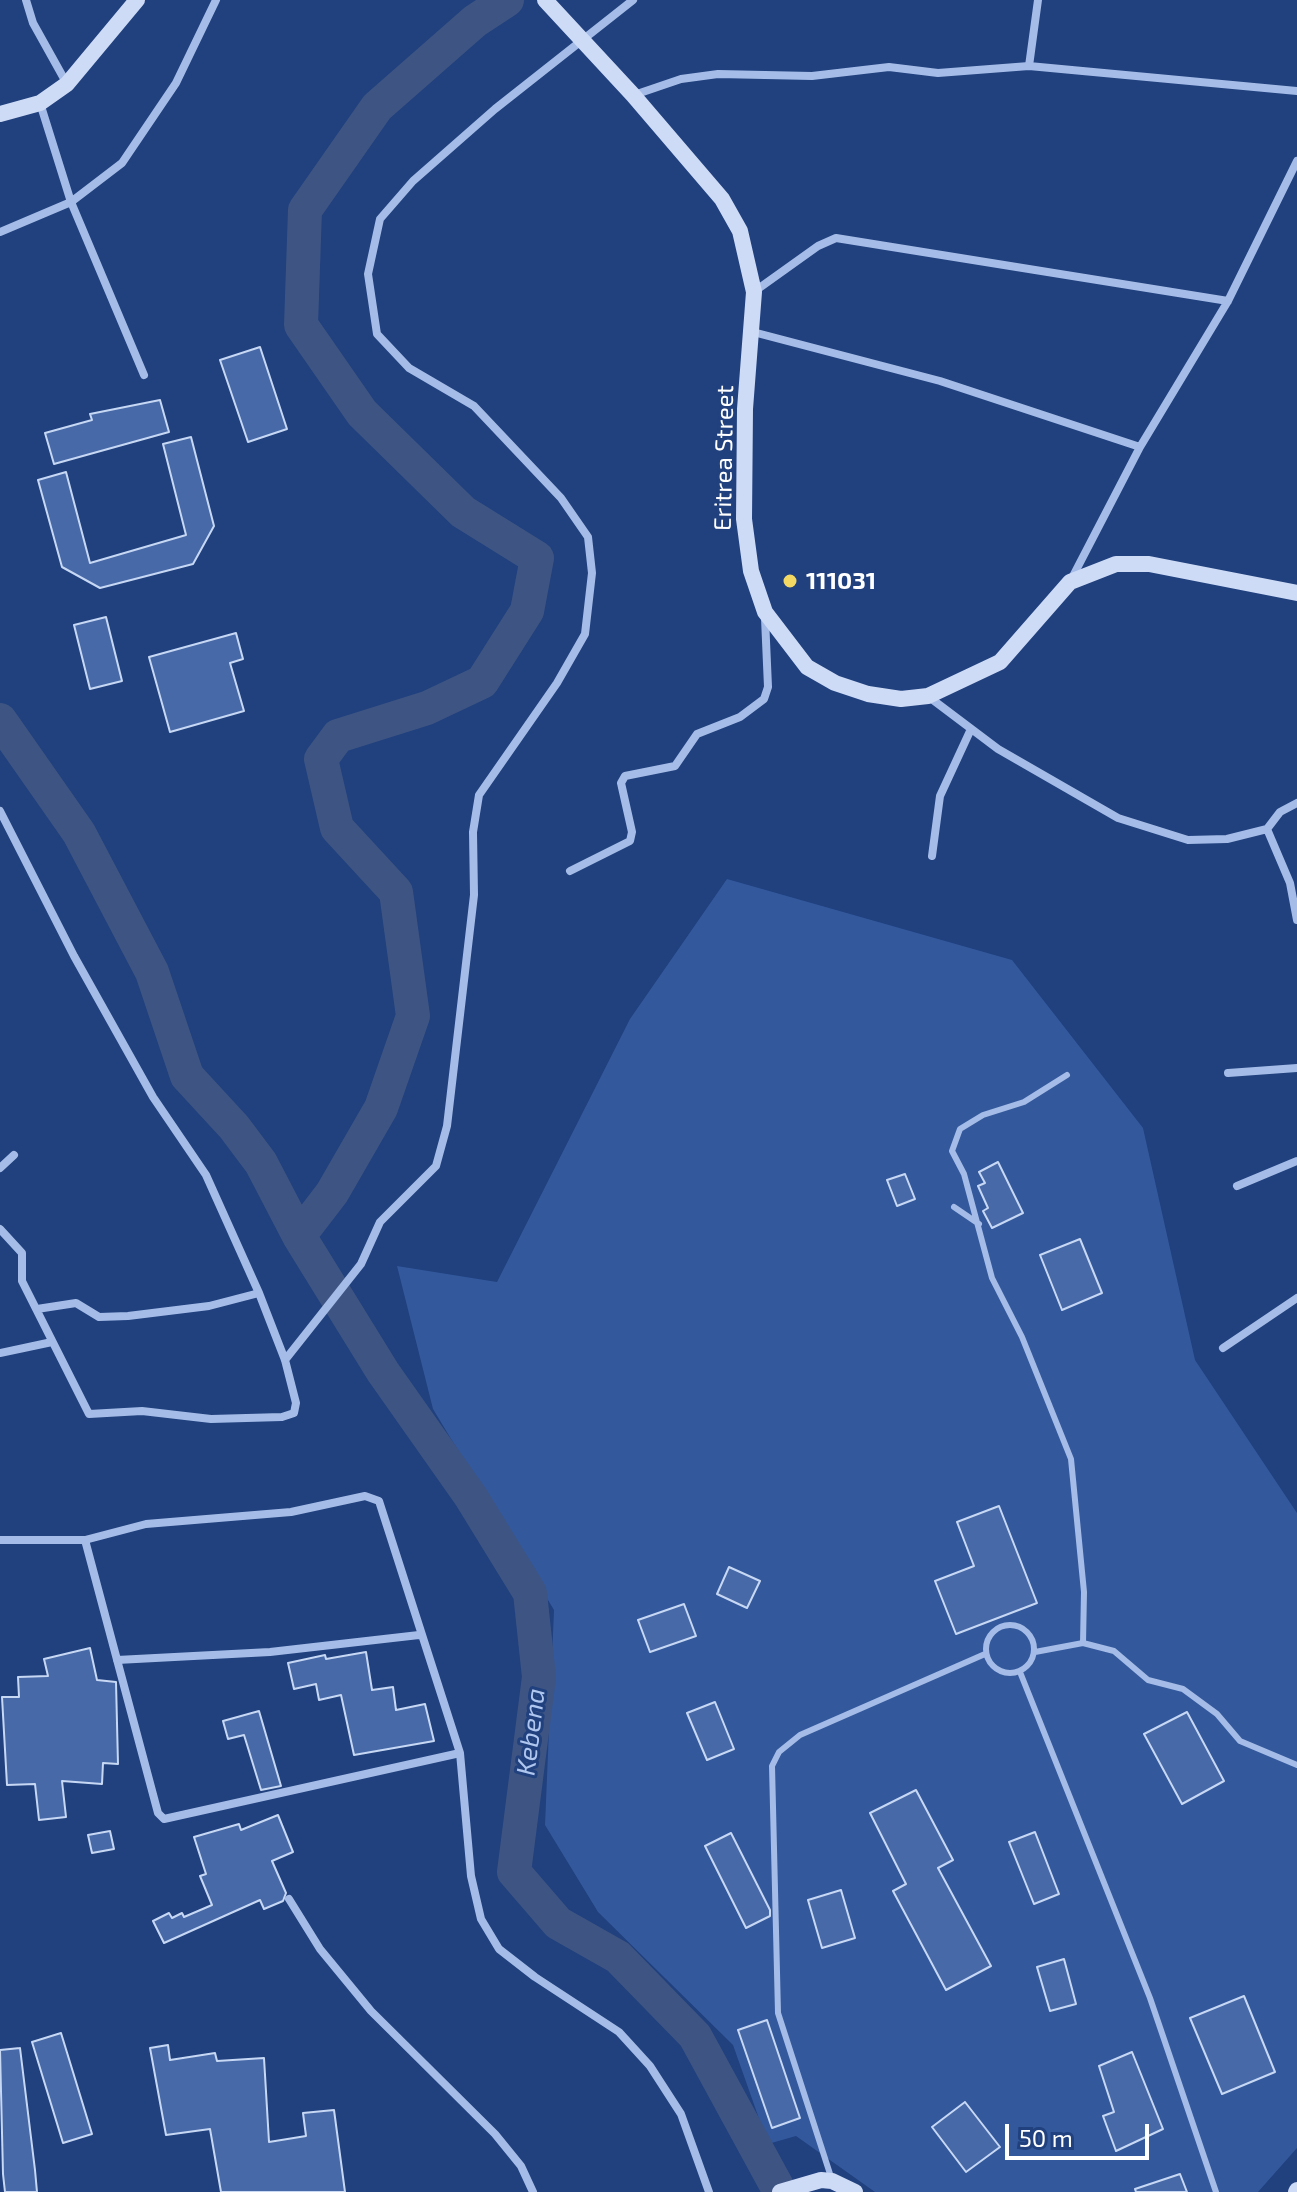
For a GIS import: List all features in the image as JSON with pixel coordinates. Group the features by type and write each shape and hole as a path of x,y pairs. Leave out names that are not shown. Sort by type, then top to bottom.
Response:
{"main road":[{"path":"0,114 40,103 67,84 137,0"},
{"name":"Eritrea Street","path":"547,2 633,95 732,213 754,292 745,409 744,519 751,571 765,612 807,667 835,683 901,699 928,696 1000,662 1070,582 1116,564 1149,564 1297,593"},
{"path":"780,2192 826,2180 855,2192"}],"street":[{"path":"26,0 33,23 67,84"},
{"path":"0,232 71,202 122,163 145,134 176,83 216,0"},
{"path":"285,1360 345,1280 361,1264 380,1222 436,1166 447,1126 474,895 473,832 479,795 557,683 585,634 592,573 588,537 561,498 474,406 409,368 377,334 368,274 380,219 413,181 582,38 633,0"},
{"path":"1029,66 1038,0"},
{"path":"633,95 681,79 718,74 812,76 889,67 938,73 1029,66 1297,91"},
{"path":"40,103 71,202 144,375"},
{"path":"1070,582 1140,447 1228,301 1297,161"},
{"path":"754,292 818,246 836,238 1228,301"},
{"path":"753,332 940,381 1140,447"},
{"path":"570,871 630,841 632,832 621,783 625,776 675,766 697,734 740,717 764,699 768,687 765,612"},
{"path":"928,696 998,749 1118,818 1188,840 1227,839 1267,829 1280,812 1297,803"},
{"path":"932,856 940,796 971,729"},
{"path":"0,811 74,956 153,1097 206,1175 259,1293 285,1360 296,1403 294,1413 282,1417 211,1419 142,1411 97,1416 89,1414 22,1281 22,1253 0,1229"},
{"path":"1267,829 1295,899 1297,920"},
{"path":"1228,1073 1297,1068"},
{"path":"0,1168 14,1155"},
{"path":"1237,1186 1297,1161"},
{"path":"37,1309 76,1303 99,1317 128,1316 209,1306 259,1293"},
{"path":"1223,1348 1297,1298"},
{"path":"0,1353 52,1342"},
{"path":"0,1540 85,1540 146,1524 291,1512 374,1497 379,1501 419,1635 460,1753 471,1876 481,1919 499,1949 535,1977 619,2032 650,2066 681,2114 709,2192"},
{"path":"85,1540 158,1813 164,1819 460,1753"},
{"path":"117,1660 270,1652 419,1635"},
{"path":"289,1899 320,1949 371,2011 495,2134 521,2166 533,2192"}],"lane":[{"path":"1067,1075 1024,1102 983,1115 960,1129 952,1151 964,1174 992,1278 1022,1337 1071,1459 1084,1592 1083,1643"},
{"path":"954,1207 979,1224"},
{"path":"1017,1625 1031,1635 1035,1652 1030,1664 1020,1672 998,1671 985,1654 987,1637 1000,1626 1017,1625"},
{"path":"1035,1652 1083,1643 1114,1651 1148,1680 1183,1689 1217,1714 1240,1741 1297,1765"},
{"path":"826,2180 813,2118 778,2013 772,1766 779,1752 800,1735 985,1654"},
{"path":"1020,1672 1150,1998 1216,2192"}],"shaded area":[{"path":"727,879 1012,960 1143,1128 1195,1360 1297,1513 1297,2148 1258,2192 875,2192 796,2136 768,2144 733,2045 598,1912 545,1825 554,1610 433,1409 397,1266 497,1282 630,1019"}],"building":[{"path":"260,347 287,429 248,442 220,360"},
{"path":"160,400 169,432 54,464 45,433 92,420 90,414"},
{"path":"191,437 214,526 193,564 100,588 62,567 38,480 66,472 90,563 186,535 163,444"},
{"path":"106,617 122,681 90,689 74,625"},
{"path":"236,633 243,659 230,663 244,711 170,732 149,657"},
{"path":"998,1162 1023,1213 992,1228 983,1211 988,1208 978,1186 985,1183 979,1172"},
{"path":"905,1174 915,1199 897,1206 887,1180"},
{"path":"1080,1239 1102,1293 1062,1310 1040,1255"},
{"path":"999,1506 1037,1603 956,1634 935,1581 974,1566 957,1522"},
{"path":"729,1567 760,1581 747,1608 717,1594"},
{"path":"684,1604 696,1636 650,1652 638,1620"},
{"path":"90,1648 97,1680 116,1682 118,1764 103,1763 102,1784 62,1781 66,1817 39,1820 35,1784 7,1785 2,1697 19,1697 18,1677 48,1676 44,1659"},
{"path":"366,1652 372,1690 393,1687 396,1710 425,1704 434,1741 354,1755 341,1695 319,1700 316,1684 294,1689 288,1663 325,1655 326,1659"},
{"path":"715,1702 734,1749 707,1760 687,1713"},
{"path":"259,1711 281,1786 261,1790 244,1735 228,1739 223,1721"},
{"path":"1187,1712 1224,1781 1182,1804 1144,1734"},
{"path":"916,1790 953,1860 938,1868 991,1966 946,1990 893,1891 906,1884 870,1813"},
{"path":"278,1815 293,1852 272,1861 286,1893 283,1901 264,1909 260,1900 164,1943 153,1921 169,1913 172,1918 182,1913 184,1917 212,1905 200,1876 206,1874 194,1837 239,1824 241,1830"},
{"path":"110,1831 114,1849 92,1853 88,1835"},
{"path":"1035,1832 1059,1894 1034,1904 1009,1842"},
{"path":"731,1833 770,1910 770,1916 746,1928 705,1846"},
{"path":"841,1890 855,1938 822,1948 808,1900"},
{"path":"1064,1959 1076,2004 1050,2011 1037,1967"},
{"path":"1244,1996 1275,2072 1222,2094 1190,2018"},
{"path":"767,2020 800,2118 772,2128 738,2030"},
{"path":"61,2033 92,2134 63,2143 32,2042"},
{"path":"168,2045 170,2060 215,2053 217,2061 264,2058 269,2142 306,2136 303,2113 334,2110 345,2192 221,2192 210,2129 166,2135 150,2048"},
{"path":"20,2048 37,2192 5,2192 0,2050"},
{"path":"1132,2052 1163,2129 1116,2151 1103,2116 1114,2112 1099,2066"},
{"path":"965,2102 1000,2147 966,2172 932,2127"},
{"path":"1180,2174 1187,2192 1136,2192 1135,2189"}],"waterway":[{"path":"299,1236 332,1193 381,1108 413,1016 396,892 337,828 321,759 338,736 427,708 482,682 527,611 537,558 463,512 362,413 301,325 305,210 377,107 475,21 507,0"},
{"name":"Kebena","path":"0,720 79,833 152,972 187,1076 234,1127 261,1163 299,1236 383,1372 471,1497 530,1593 539,1677 514,1872 558,1923 618,1957 695,2036 780,2192"}],"place":[{"name":"111031","path":"790,581"}]}
